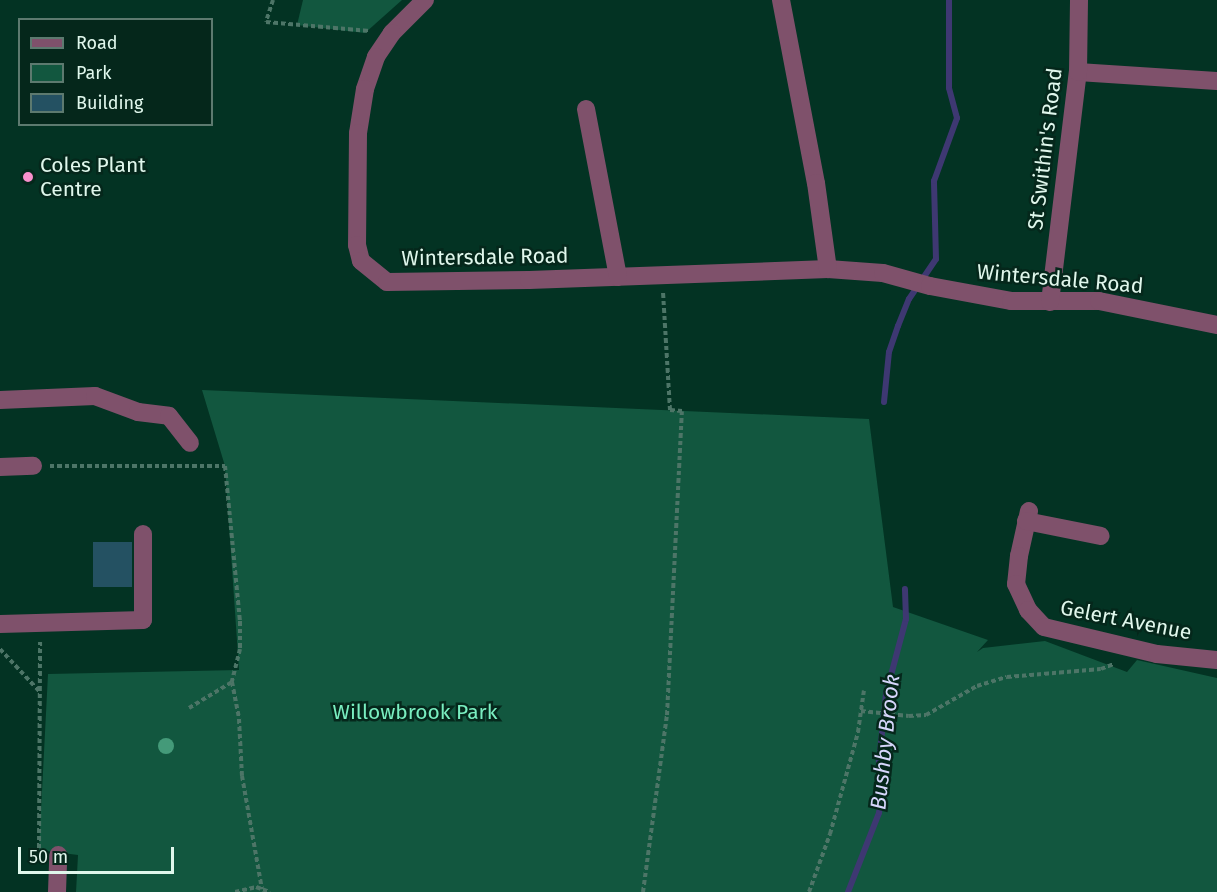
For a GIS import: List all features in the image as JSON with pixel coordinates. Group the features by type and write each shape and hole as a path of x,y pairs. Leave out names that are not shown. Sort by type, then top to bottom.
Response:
{"street":[{"name":"Wintersdale Road","path":"424,0 392,33 376,57 365,89 358,133 357,245 361,261 387,282 662,276 828,269 883,273 930,286 1011,301 1099,301 1217,325"},
{"path":"781,0 816,183 828,269"},
{"name":"St Swithin's Road","path":"1050,302 1078,72 1078,0"},
{"path":"1078,72 1217,81"},
{"path":"586,109 618,277"},
{"path":"0,400 95,396 138,412 168,416 190,443"},
{"path":"0,467 33,466"},
{"name":"Gelert Avenue","path":"1101,536 1028,516 1018,556 1016,584 1028,610 1044,627 1138,649 1217,660"},
{"path":"0,624 143,620 143,534"},
{"path":"57,892 58,855"}],"path":[{"path":"273,0 266,22 392,33"},
{"path":"643,892 667,715 682,411 670,410 662,276"},
{"path":"33,466 225,466 240,621 240,650 232,682 239,719 242,776 262,889"},
{"path":"40,624 39,850 58,855"},
{"path":"0,649 40,692"},
{"path":"861,711 909,716 926,715 977,686 1007,677 1101,669 1118,663 1138,649"},
{"path":"189,708 232,682"},
{"path":"809,892 830,834 861,711 864,690"},
{"path":"235,892 246,888 270,892"}],"green space":[{"path":"303,0 402,0 365,33 297,25"},
{"name":"Willowbrook Park","path":"202,390 869,419 893,607 988,640 977,652 983,648 1045,641 1127,672 1137,660 1217,678 1217,892 76,892 78,855 39,850 48,674 239,670 225,466"}],"building":[{"path":"93,542 132,542 132,587 93,587"}],"waterway":[{"name":"Bushby Brook","path":"884,402 889,352 898,326 909,299 936,259 934,181 957,118 949,88 949,0"},
{"name":"Bushby Brook","path":"848,892 879,813 882,787 879,761 886,694 906,619 905,589"}],"place":[{"name":"Coles Plant Centre","path":"28,177"}]}
